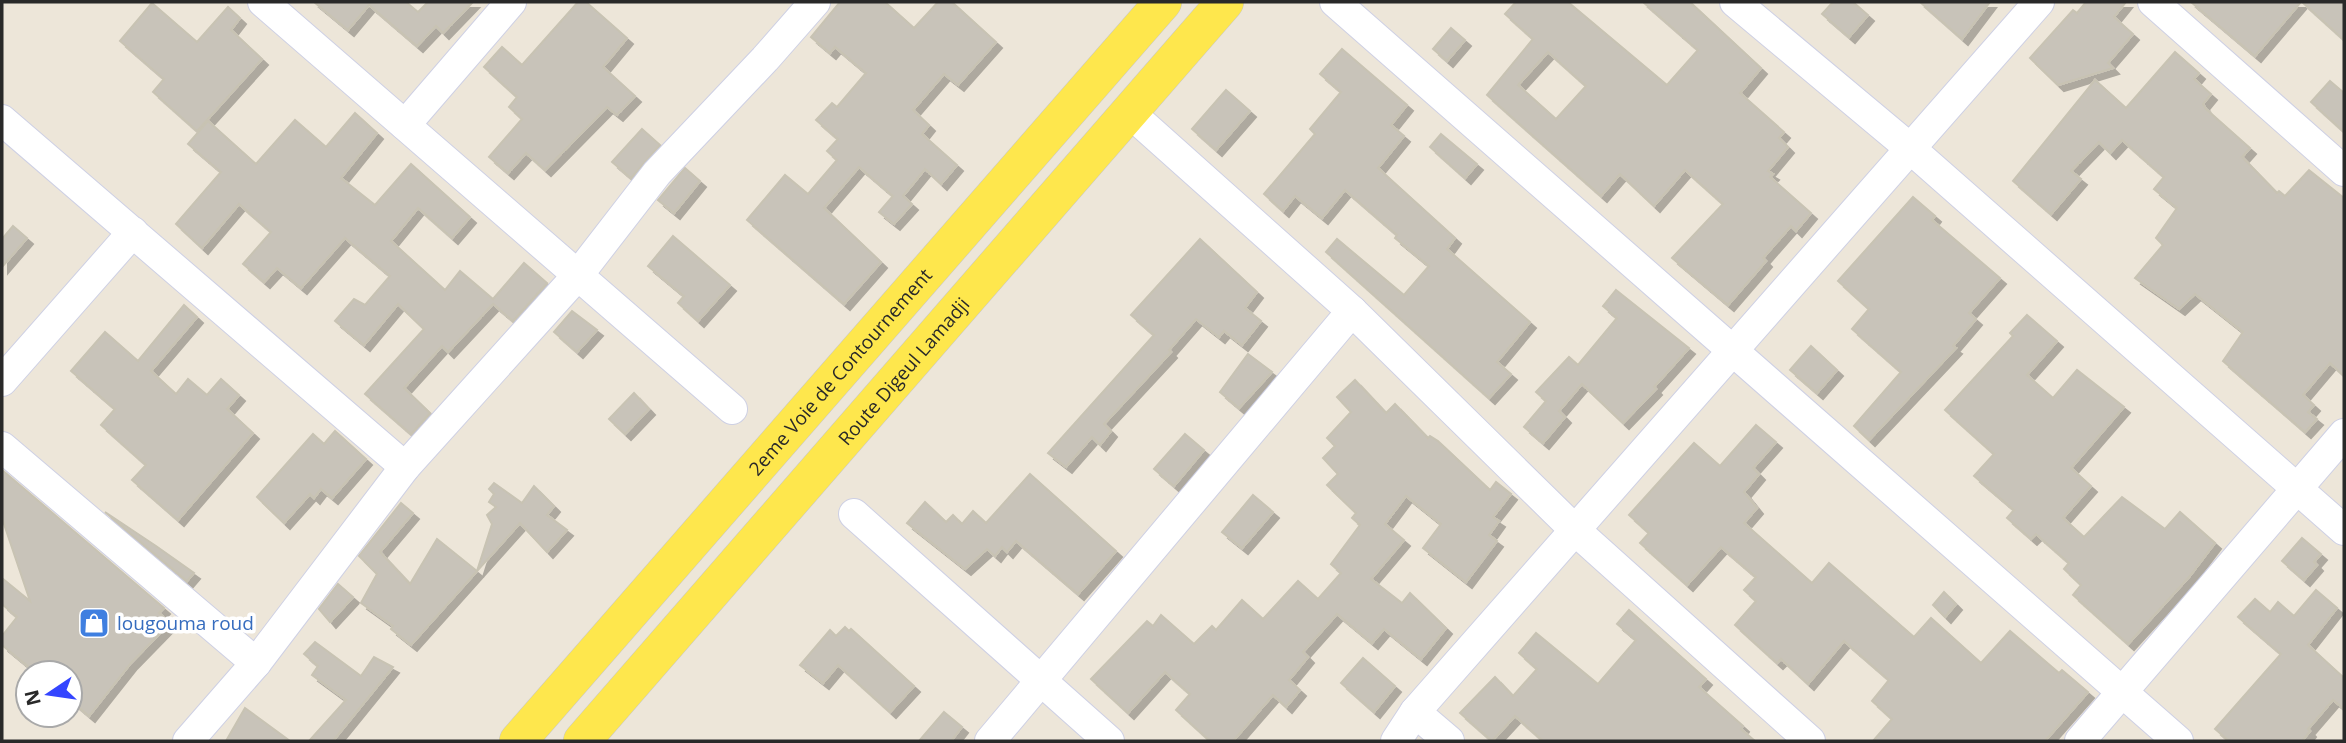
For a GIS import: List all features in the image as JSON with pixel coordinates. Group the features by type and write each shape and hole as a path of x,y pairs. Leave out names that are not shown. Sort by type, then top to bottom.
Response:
{"main road":[{"name":"2eme Voie de Contournement","path":"518,741 1163,2"},
{"name":"Route Digeul Lamadji","path":"582,741 1225,2"}],"street":[{"path":"263,2 732,409"},
{"path":"405,125 511,2"},
{"path":"187,741 256,663 405,467 578,275 657,173 765,60 815,2"},
{"path":"1335,2 2178,741"},
{"path":"1735,2 1912,150 2344,530"},
{"path":"1396,741 1415,712 1912,150 2039,2"},
{"path":"2153,2 2344,171"},
{"path":"1129,112 1352,311 1576,531 1810,741"},
{"path":"2,120 405,467"},
{"path":"2,381 133,232"},
{"path":"990,741 1352,311"},
{"path":"2080,741 2344,434"},
{"path":"2,447 256,663"},
{"path":"854,514 1109,741"},
{"path":"1415,712 1449,741"}],"building":[{"path":"314,2 406,2 418,12 428,2 473,2 443,33 436,26 417,46 369,5 348,30"},
{"path":"578,2 586,2 627,38 603,67 635,96 617,115 607,107 545,170 526,153 508,173 489,157 522,119 509,107 517,97 484,67 502,47 522,65"},
{"path":"840,2 885,2 914,28 938,2 952,2 996,42 958,85 944,74 913,110 929,125 922,134 957,165 941,184 925,169 903,196 912,204 894,224 879,212 893,196 859,167 824,208 881,262 844,304 747,220 785,175 808,194 837,160 827,151 838,139 816,120 832,103 837,107 866,73 835,47 830,53 811,37"},
{"path":"1516,2 1568,2 1667,85 1698,50 1643,2 1690,2 1761,68 1740,93 1784,132 1779,138 1788,147 1768,171 1773,174 1770,177 1811,213 1796,231 1791,226 1763,258 1766,261 1728,305 1672,258 1723,204 1685,170 1654,206 1620,174 1601,196 1487,95 1533,39 1505,14","holes":["1548,52 1586,86 1556,119 1518,85"]},
{"path":"1833,2 1853,2 1868,15 1849,37 1822,14"},
{"path":"1920,2 1990,2 1962,39"},
{"path":"2086,2 2126,2 2114,17 2133,34 2108,63 2113,68 2058,85 2030,58 2073,10 2077,13"},
{"path":"2191,2 2301,2 2255,56"},
{"path":"2302,2 2344,2 2344,40"},
{"path":"152,3 197,42 228,7 240,18 231,30 262,59 197,131 153,92 164,79 120,41"},
{"path":"1451,28 1465,40 1447,61 1433,49"},
{"path":"1342,49 1407,105 1391,125 1404,136 1378,168 1455,238 1447,249 1530,322 1497,362 1511,374 1489,398 1326,252 1337,239 1404,295 1429,266 1395,238 1397,235 1345,190 1322,218 1295,196 1283,211 1264,194 1315,134 1310,129 1341,92 1320,74"},
{"path":"2175,52 2199,73 2194,79 2211,94 2203,104 2206,109 2250,148 2242,157 2277,193 2279,191 2285,196 2309,170 2344,198 2344,376 2330,363 2303,395 2314,405 2308,412 2317,419 2305,432 2223,361 2243,332 2195,294 2179,309 2135,278 2163,245 2156,238 2177,208 2154,189 2164,177 2122,140 2110,153 2099,142 2071,171 2081,179 2051,214 2013,181 2095,80 2126,108"},
{"path":"2330,81 2344,93 2344,132 2311,102"},
{"path":"1226,90 1250,111 1216,150 1192,129"},
{"path":"355,113 377,133 341,178 375,205 411,164 470,217 452,238 418,208 391,241 445,290 460,271 493,299 524,263 547,283 513,321 493,304 448,352 442,346 404,388 430,413 411,434 365,394 424,329 398,304 364,345 335,321 354,299 365,305 390,276 345,238 301,288 277,268 264,282 243,264 271,232 239,204 202,248 176,224 221,172 188,144 208,121 256,164 295,120 326,147"},
{"path":"642,129 660,145 631,178 612,162"},
{"path":"1441,134 1477,164 1465,178 1430,147"},
{"path":"685,168 700,181 674,213 658,200"},
{"path":"1913,197 1935,216 1932,220 2000,278 1969,313 1976,319 1953,346 1956,348 1869,440 1854,426 1901,372 1852,329 1869,309 1838,281"},
{"path":"13,226 27,238 2,267 2,239"},
{"path":"673,236 730,285 698,321 678,303 684,296 648,266"},
{"path":"1200,239 1257,292 1245,308 1261,321 1242,345 1224,331 1219,337 1196,319 1169,350 1171,352 1104,424 1111,431 1100,445 1092,437 1066,467 1048,453 1154,335 1131,315"},
{"path":"1616,290 1689,348 1654,387 1656,389 1623,423 1582,384 1559,411 1565,417 1543,443 1524,427 1546,401 1536,392 1569,357 1578,365 1617,318 1603,306"},
{"path":"184,305 197,317 151,371 176,394 188,379 207,395 221,379 239,395 227,409 253,433 178,520 132,480 146,465 101,425 115,409 71,371 105,332 138,361"},
{"path":"572,311 597,330 577,352 554,332"},
{"path":"2027,315 2057,341 2027,375 2053,398 2077,370 2124,407 2071,468 2091,486 2063,518 2084,537 2122,497 2165,529 2180,512 2215,543 2189,577 2128,644 2073,595 2081,585 2064,569 2069,563 2036,534 2031,539 2007,518 2014,510 1974,476 1994,454 1945,410 2013,336 2010,333"},
{"path":"1811,346 1837,370 1817,393 1790,370"},
{"path":"1248,354 1272,372 1239,408 1220,392"},
{"path":"1355,380 1386,413 1395,404 1428,438 1430,436 1438,441 1490,490 1496,482 1511,494 1493,517 1499,521 1489,535 1497,541 1466,582 1423,548 1441,524 1406,496 1385,524 1404,540 1371,579 1402,603 1410,593 1446,628 1421,659 1384,629 1372,643 1337,614 1303,652 1308,657 1289,680 1300,690 1286,707 1273,695 1233,741 1210,741 1176,710 1190,694 1165,672 1128,713 1091,679 1147,621 1153,626 1161,615 1194,644 1212,626 1216,630 1242,600 1263,619 1298,581 1318,599 1341,573 1331,564 1360,525 1352,518 1356,513 1327,485 1338,474 1323,458 1335,446 1327,438 1351,412 1337,397"},
{"path":"634,393 649,409 625,434 609,419"},
{"path":"1756,425 1776,442 1753,468 1759,474 1744,492 1757,508 1744,523 1812,583 1829,563 1914,637 1931,618 1981,663 2010,631 2059,673 2062,670 2088,692 2045,741 1873,741 1892,719 1872,701 1889,680 1844,641 1808,684 1781,659 1777,663 1735,625 1756,601 1744,590 1756,577 1721,547 1687,585 1640,543 1649,533 1629,515 1694,443 1720,466"},
{"path":"335,431 366,459 332,498 321,489 314,498 310,494 284,523 257,497 313,434 324,444"},
{"path":"1185,434 1204,450 1174,486 1154,469"},
{"name":"lougouma roud","path":"2,470 164,608 159,613 170,623 131,663 89,716 84,712 84,659 19,659 2,645 2,636 17,617 2,604 2,578 30,601 2,518"},
{"path":"1030,474 1116,551 1078,594 1016,541 1007,552 1002,547 995,556 987,549 965,569 907,523 925,502 946,522 953,515 962,524 973,511 986,523"},
{"path":"494,483 522,503 534,486 554,506 547,515 567,530 547,552 520,523 477,571 492,524 487,515 496,507 489,502 494,494 489,489"},
{"path":"1253,495 1273,512 1242,548 1222,532"},
{"path":"401,503 413,513 380,552 410,584 437,539 477,571 411,645 391,629 393,626 361,603 377,574 359,556"},
{"path":"105,512 156,546 194,573 187,581"},
{"path":"2302,538 2321,554 2314,562 2317,565 2304,580 2282,561"},
{"path":"338,584 353,597 330,622 319,609"},
{"path":"2316,590 2337,608 2308,645 2344,678 2344,709 2333,700 2308,729 2310,731 2302,741 2229,741 2215,729 2281,654 2238,617 2255,599 2270,612 2278,602 2294,616"},
{"path":"1944,592 1956,604 1945,617 1933,605"},
{"path":"1629,610 1706,679 1699,687 1743,726 1741,729 1755,741 1543,741 1515,716 1492,741 1460,713 1495,677 1513,696 1537,669 1519,653 1536,633 1598,684 1636,640 1617,624"},
{"path":"845,627 849,631 851,629 914,686 890,712 838,665 823,683 800,665 830,630 836,636"},
{"path":"315,642 361,676 374,657 393,667 333,741 309,741 346,700 312,675 318,666 304,654"},
{"path":"1363,658 1395,686 1374,712 1341,683"},
{"path":"245,708 290,741 226,741"},
{"path":"944,712 962,727 951,741 919,741"}],"place":[{"name":"lougouma roud","path":"94,623"}]}
